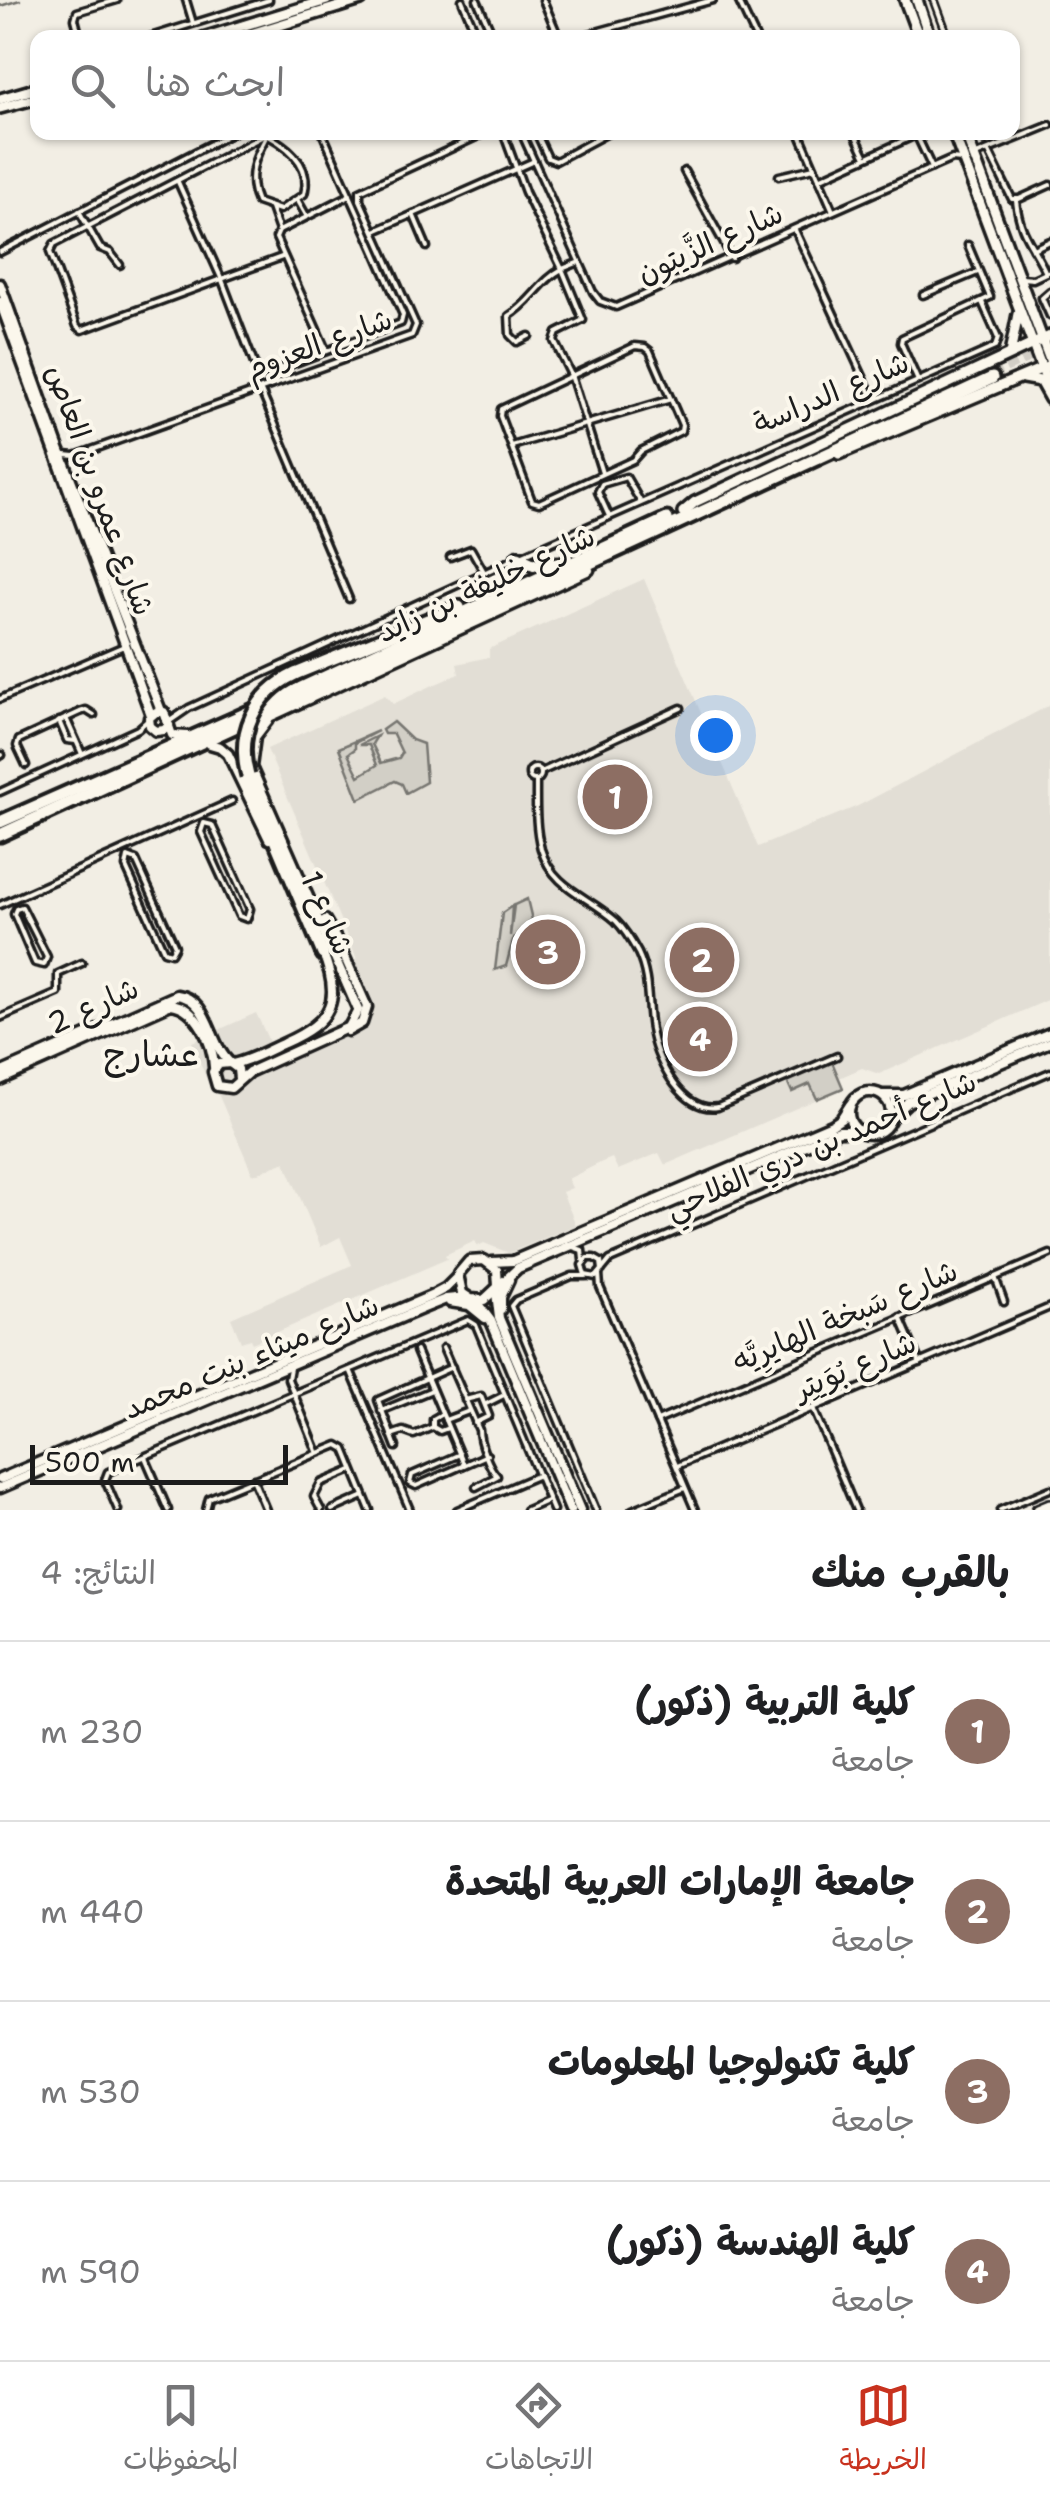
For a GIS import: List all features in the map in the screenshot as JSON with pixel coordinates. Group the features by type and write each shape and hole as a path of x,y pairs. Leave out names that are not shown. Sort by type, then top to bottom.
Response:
{"highway":[{"name":"شارع خليفة بن زايد","path":"0,822 991,376 0,835"},
{"path":"518,557 552,566 592,554"},
{"path":"323,954 250,772 244,750 250,718 273,687 295,674 517,583 532,581"}],"main road":[{"path":"229,30 327,0"},
{"path":"264,30 362,0"},
{"path":"906,0 916,30"},
{"path":"917,0 927,30"},
{"path":"0,99 30,90"},
{"path":"0,109 30,100"},
{"path":"956,140 1018,307 1045,357"},
{"path":"967,140 1036,320 1045,357"},
{"name":"شارع عمرو بن العاص","path":"0,284 161,717"},
{"path":"1013,292 1045,357"},
{"name":"شارع عمرو بن العاص","path":"0,302 122,630 161,717"},
{"path":"1011,354 1018,307"},
{"path":"683,512 696,502 1011,354 1045,357"},
{"path":"748,490 762,488 1020,379 1045,357"},
{"path":"965,401 1024,372 1045,357"},
{"path":"1020,379 1040,381 1050,399"},
{"path":"87,794 114,787 280,713 625,553 651,536"},
{"path":"250,772 257,733 280,713"},
{"path":"161,717 178,738 209,729"},
{"path":"153,729 162,731 161,717"},
{"path":"153,729 161,717"},
{"path":"132,762 158,746 160,738 153,729"},
{"name":"شارع 1","path":"210,744 223,749 230,759 323,954 333,984 330,1008 316,1027 232,1063"},
{"path":"230,759 234,751 242,750 249,757 250,772"},
{"name":"شارع 1","path":"239,1079 349,1026 358,1010 316,909 250,772"},
{"path":"316,909 323,936 354,1009 346,1025 319,1041"},
{"name":"شارع 2","path":"0,1076 177,994 198,1004 218,1050 232,1063"},
{"name":"شارع 2","path":"0,1076 171,1004 184,1006 194,1016 213,1055 213,1070"},
{"path":"580,1510 503,1340 488,1315 459,1287 458,1274 469,1261 513,1261 832,1125 865,1092 904,1095 1050,1033"},
{"path":"471,1299 488,1298 509,1273 526,1264 839,1131 879,1133 908,1102 1050,1042"},
{"path":"268,1063 284,1050 280,1045"},
{"path":"222,1063 232,1063 239,1071 239,1079 234,1087 222,1089 214,1083 213,1070 222,1063"},
{"path":"882,1095 891,1106 892,1118"},
{"path":"850,1106 850,1120 859,1132"},
{"path":"489,1262 499,1275 498,1313 503,1340"},
{"path":"503,1340 501,1297 509,1279 526,1264"},
{"name":"شارع ميثاء بنت محمد","path":"0,1480 442,1291 458,1274"},
{"name":"شارع ميثاء بنت محمد","path":"0,1488 446,1298 471,1299"},
{"path":"426,1307 450,1302 469,1305 503,1340"},
{"path":"531,1406 570,1510"},
{"path":"1038,1510 1050,1505"}],"street":[{"path":"78,30 77,12 117,0"},
{"path":"186,0 193,23"},
{"path":"172,30 268,0"},
{"path":"462,0 475,30"},
{"path":"477,0 490,30"},
{"path":"544,0 556,30"},
{"path":"603,30 712,0"},
{"path":"738,0 752,30"},
{"path":"934,0 945,30"},
{"path":"281,30 312,15"},
{"path":"1020,138 1050,125"},
{"path":"0,252 218,140"},
{"path":"258,140 54,244 50,252 77,326 82,330 282,257"},
{"path":"266,140 252,168 251,183 257,202 280,210 298,201 307,184 292,152 277,140"},
{"path":"178,182 258,374 263,375 401,323 403,315 326,140"},
{"name":"شارع العزوم","path":"76,456 414,333 416,325 360,198 362,190 471,140"},
{"path":"506,140 525,192 583,318 580,324 558,332 554,339 602,472"},
{"name":"شارع الزَّيتون","path":"525,140 596,297 616,307 952,159"},
{"path":"540,140 552,161 595,140"},
{"path":"803,140 834,212"},
{"path":"858,140 866,157"},
{"path":"819,179 903,140"},
{"path":"919,140 932,168"},
{"path":"954,140 957,150 952,159 966,164"},
{"path":"972,153 986,153 1016,140"},
{"path":"978,169 986,153"},
{"path":"986,153 1009,196 1016,200"},
{"path":"375,232 534,161"},
{"path":"780,176 814,168"},
{"path":"684,171 732,258"},
{"path":"1016,200 1050,185"},
{"path":"326,350 276,238 279,231 350,195"},
{"path":"1016,200 1022,234 1048,272 1020,278"},
{"path":"298,201 307,217"},
{"path":"270,208 279,231"},
{"path":"79,212 100,248 110,252 120,264"},
{"path":"413,214 427,246"},
{"path":"795,230 874,400"},
{"path":"1033,249 1050,241"},
{"path":"918,381 902,338 990,296 968,245"},
{"path":"528,336 517,342 510,335 509,316 520,310 552,274 579,262"},
{"path":"922,295 980,271"},
{"path":"1026,293 1034,278"},
{"path":"1050,291 1042,298 1050,316"},
{"name":"شارع الدراسة","path":"161,717 178,714 484,572 997,345 998,337 982,302"},
{"path":"642,346 650,351 670,400 681,431 641,451 632,460 534,502 500,416 502,407 642,346"},
{"path":"261,389 349,599"},
{"path":"512,446 670,400"},
{"path":"58,446 64,455 76,456"},
{"path":"70,475 69,463 76,456"},
{"path":"609,516 598,492 602,484 626,477 640,502"},
{"path":"450,557 472,549 484,572"},
{"path":"0,698 118,646 122,630"},
{"path":"118,646 129,648"},
{"path":"682,708 541,772 536,780 539,841 548,866 570,890 616,922 628,936 646,974 650,1028 656,1050 692,1103 702,1108 718,1107 837,1056"},
{"path":"26,765 18,741 86,710 94,715"},
{"path":"0,792 161,717"},
{"path":"66,718 82,754"},
{"path":"58,721 68,740 76,741"},
{"path":"138,729 153,729"},
{"path":"536,780 530,777 530,771 536,768 541,772"},
{"path":"0,905 232,801"},
{"path":"201,815 204,823"},
{"path":"204,823 212,825 231,866 251,912 247,919 239,916 200,830 204,823"},
{"path":"124,850 136,860 175,946 171,953 164,951 125,866 128,857"},
{"path":"219,872 231,866"},
{"path":"14,899 18,908"},
{"path":"144,907 155,902"},
{"path":"18,908 25,910 38,937 47,957 44,965 36,963 14,914 18,908"},
{"path":"27,942 38,937"},
{"path":"0,1018 58,992 58,974 82,963"},
{"name":"شارع أحمد بن دري الفلاحي","path":"600,1272 610,1260 1050,1072"},
{"path":"592,1236 585,1248 596,1258 600,1287 695,1510"},
{"path":"568,1246 582,1250 582,1264 600,1287"},
{"name":"شارع سَبخة الهايرِيَّه","path":"657,1421 1050,1254"},
{"path":"572,1276 582,1264 596,1258 610,1260"},
{"path":"596,1510 511,1306 516,1300 572,1276 600,1272"},
{"path":"995,1277 1004,1302"},
{"name":"شارع بُوَيتِر","path":"677,1466 1050,1307"},
{"path":"900,1317 920,1363"},
{"path":"118,1510 105,1476 350,1370 415,1348 465,1320 476,1325 554,1510"},
{"path":"415,1348 464,1465"},
{"path":"444,1348 475,1423 479,1443 497,1478 476,1487"},
{"path":"294,1363 288,1379 317,1452"},
{"path":"396,1447 378,1400 452,1367"},
{"path":"350,1370 410,1510"},
{"path":"268,1374 288,1379"},
{"path":"402,1389 407,1400"},
{"path":"381,1411 432,1390"},
{"path":"513,1406 525,1394 544,1393"},
{"path":"513,1406 531,1406 544,1393"},
{"path":"466,1400 480,1395 486,1404 490,1415 475,1423"},
{"path":"486,1404 505,1395"},
{"path":"813,1408 856,1510"},
{"path":"433,1427 433,1419 470,1411"},
{"path":"391,1435 403,1431 412,1435 433,1427"},
{"path":"433,1427 440,1431 448,1428"},
{"path":"206,1510 209,1498 340,1445 370,1510"},
{"path":"460,1454 412,1475 410,1481 414,1486 488,1455"},
{"path":"145,1456 168,1510"},
{"path":"432,1466 436,1477"},
{"path":"321,1510 314,1494 320,1484 353,1469"},
{"path":"457,1510 538,1475"},
{"path":"253,1479 265,1510"},
{"path":"632,1510 686,1488"},
{"path":"1000,1510 1050,1488"},
{"path":"332,1510 345,1508 364,1496"},
{"path":"526,1510 549,1500"}],"shaded area":[{"path":"644,579 758,847 858,806 1050,705 1050,999 879,1074 862,1068 839,1078 843,1088 665,1165 659,1153 618,1170 612,1158 602,1162 568,1179 572,1188 562,1192 576,1225 509,1253 484,1243 478,1246 475,1241 445,1255 447,1259 252,1343 250,1339 241,1342 231,1318 352,1265 340,1237 321,1247 285,1162 253,1175 192,1042 256,1013 278,1061 361,1028 371,1010 350,963 357,959 267,749 385,695 393,704 459,674 457,664 489,657 489,649"},
{"path":"393,722 412,740 423,744 426,782 406,793 402,784 395,781 359,799 339,748 378,731 355,743 355,749 348,754 359,776 377,765 369,745 359,745 377,736 372,744 381,763 399,758 402,753 393,734 384,734 382,730"},
{"path":"527,899 532,920 513,940 506,966 495,970 502,913 512,906 510,936 514,905"},
{"path":"832,1062 843,1088 817,1099 810,1084 792,1092 787,1081"}],"waterway":[{"path":"0,6 20,0"}],"tunnel":[{"path":"990,374 1050,347"}],"place":[{"name":"كلية التربية (ذكور)","path":"615,797"},
{"name":"كلية تكنولوجيا المعلومات","path":"548,952"},
{"name":"جامعة الإمارات العربية المتحدة","path":"702,960"},
{"name":"كلية الهندسة (ذكور)","path":"700,1039"}],"district":[{"name":"عشارج","path":"151,1054"}]}
